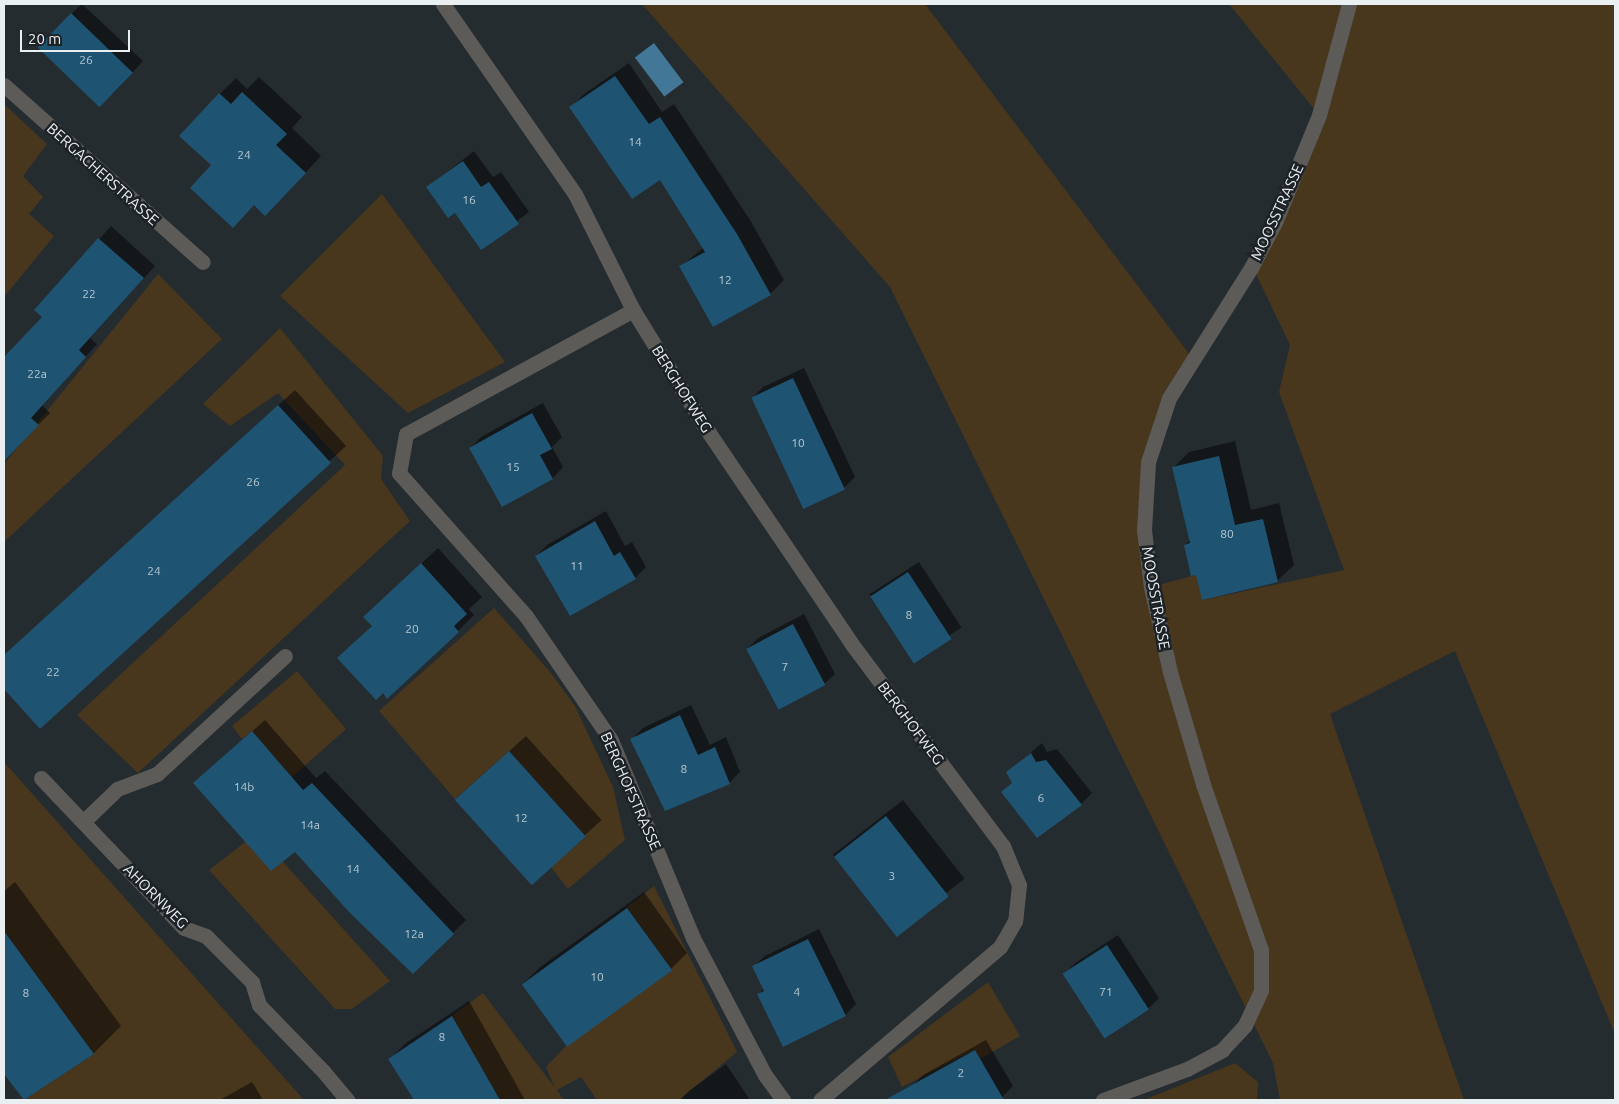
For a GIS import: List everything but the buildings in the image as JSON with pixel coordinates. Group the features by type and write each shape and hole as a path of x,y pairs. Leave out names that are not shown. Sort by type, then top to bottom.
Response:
{"street":[{"name":"BERGHOFWEG","path":"443,4 575,194 633,310 703,424 850,643 1003,846 1019,885 1014,920 1000,947 820,1100"},
{"name":"MOOSSTRASSE","path":"1103,1100 1186,1069 1222,1050 1245,1025 1261,990 1261,950 1203,784 1170,672 1151,587 1144,530 1148,462 1169,398 1252,266 1276,220 1319,115 1349,4"},
{"name":"BERGACHERSTRASSE","path":"4,85 203,262"},
{"name":"BERGHOFSTRASSE","path":"633,310 406,434 399,473 526,616 611,740 693,938 765,1075 783,1100"},
{"path":"83,822 117,789 157,774 285,656"},
{"name":"AHORNWEG","path":"41,778 184,928 206,936 252,982 259,1005 347,1100"}],"shaded area":[{"path":"642,4 925,4 1193,359 1148,462 1151,587 1196,575 1203,600 1344,570 1279,392 1290,345 1252,266 1319,115 1229,4 1615,4 1615,1034 1455,651 1330,714 1464,1100 1280,1100 1273,1063 890,287"},
{"path":"4,104 47,144 23,176 43,197 29,214 54,236 4,297"},
{"path":"382,194 505,362 408,413 280,296"},
{"path":"158,274 222,339 4,542 4,464"},
{"path":"280,328 383,456 381,479 410,521 138,773 77,715 345,465 278,393 230,426 203,404"},
{"path":"494,608 551,673 575,706 613,787 625,840 568,889 551,867 586,837 509,751 455,799 379,711"},
{"path":"297,671 346,729 292,777 252,731 242,739 232,726"},
{"path":"4,762 304,1100 238,1100 236,1098 231,1100 24,1100 94,1054 4,931"},
{"path":"257,833 390,981 352,1009 335,1009 209,870"},
{"path":"654,886 737,1052 679,1100 597,1100 581,1077 557,1090 564,1100 500,1100 452,1016 483,993 555,1088 546,1067 566,1046 672,970 627,907"},
{"path":"988,982 1020,1036 980,1059 974,1050 902,1087 888,1057"},
{"path":"1235,1063 1258,1082 1257,1100 1144,1100"}],"water":[{"path":"654,43 683,82 664,97 635,57"}]}
